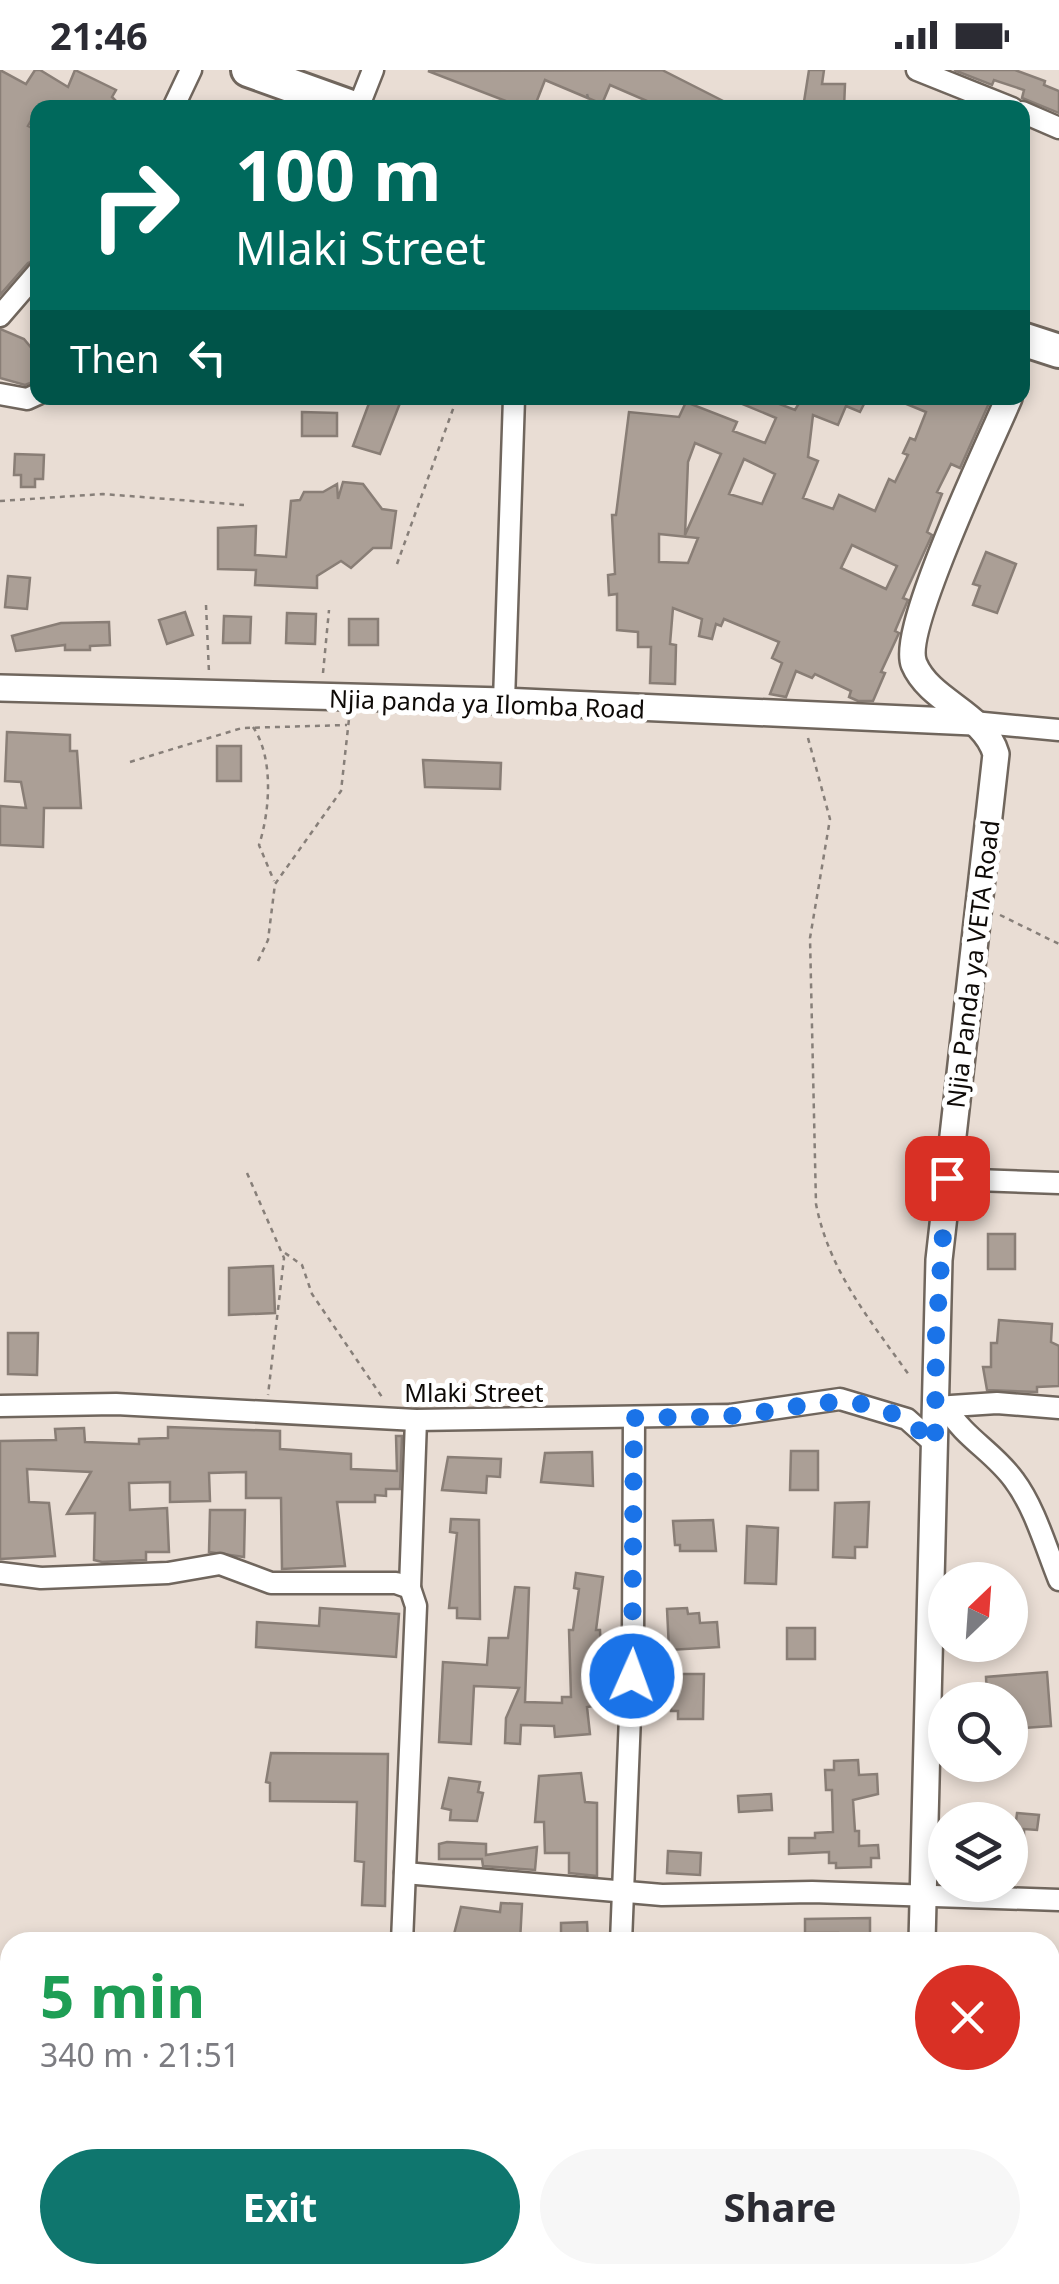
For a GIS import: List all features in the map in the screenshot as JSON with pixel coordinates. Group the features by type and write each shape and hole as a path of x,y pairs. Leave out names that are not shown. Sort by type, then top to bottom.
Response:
{"highway":[{"path":"248,70 286,96"}],"street":[{"path":"176,100 192,70"},
{"path":"360,100 373,70"},
{"path":"917,70 992,100"},
{"path":"1030,115 1059,128"},
{"path":"0,316 30,281"},
{"path":"0,394 30,398"},
{"path":"504,701 514,405"},
{"name":"Njia Panda ya VETA Road","path":"922,1932 935,1444 940,1407 947,1178 996,754 973,722 929,686 911,651 919,612 1006,405"},
{"name":"Njia panda ya Ilomba Road","path":"0,688 504,701 804,718 973,722"},
{"path":"973,722 1059,730"},
{"path":"947,1178 1059,1183"},
{"name":"Mlaki Street","path":"0,1406 116,1404 416,1420 730,1415 850,1400 907,1419 935,1444"},
{"path":"940,1407 997,1403 1059,1408"},
{"path":"940,1407 994,1456 1018,1484 1059,1580"},
{"path":"621,1932 633,1641 634,1418"},
{"path":"402,1932 416,1606 410,1588 416,1420"},
{"path":"0,1573 59,1578 168,1573 220,1564 272,1583 396,1583 410,1588"},
{"path":"404,1873 494,1884 662,1895 863,1892 923,1898 1059,1900"}],"path":[{"path":"587,94 589,100"},
{"path":"397,564 454,405"},
{"path":"0,501 103,494 244,505"},
{"path":"206,605 206,656 212,694"},
{"path":"320,699 329,610"},
{"path":"258,960 268,940 275,884 338,798 347,766 348,697"},
{"path":"804,718 830,819 810,938 816,1204 823,1239 846,1287 909,1375"},
{"path":"130,762 252,726 349,725"},
{"path":"252,726 266,751 268,820 260,848 275,884"},
{"path":"981,905 1059,944"},
{"path":"246,1173 283,1252 302,1265 312,1294 394,1419"},
{"path":"266,1411 283,1252"}],"building":[{"path":"0,70 26,84 35,70 40,70 68,87 75,70 116,90 112,97 115,100 30,100 30,262 0,295"},
{"path":"662,70 721,100 645,100 610,85 604,100 592,100 545,80 537,100 503,100 428,71"},
{"path":"809,70 824,70 822,84 845,84 844,100 804,100"},
{"path":"954,70 1015,70 1045,81 1044,85 1059,91 1059,113 1022,98 1024,90 994,80 992,85"},
{"path":"0,329 24,339 30,346 30,383 0,378"},
{"path":"368,405 399,405 380,454 353,446"},
{"path":"685,405 694,405 737,422 733,431 765,443 776,418 745,405 782,405 795,410 798,405 864,405 860,412 846,406 838,425 813,415 808,457 818,461 803,498 833,509 839,495 875,511 889,479 895,482 908,455 903,453 910,438 915,440 926,412 909,405 988,405 960,468 951,464 937,492 942,494 927,532 932,535 903,598 908,600 895,631 899,633 873,701 858,701 849,697 851,691 815,674 812,678 796,671 786,697 770,694 782,663 772,658 779,642 724,619 721,626 716,624 712,639 699,636 702,619 673,608 670,644 676,645 675,684 650,683 651,647 638,647 638,632 617,630 617,594 609,595 608,575 615,574 612,515 616,515 629,412 679,417","holes":["695,443 721,454 685,535 688,462","744,459 775,474 762,504 729,494","659,534 698,538 688,563 659,562","852,545 897,566 886,589 841,568"]},
{"path":"302,412 337,413 337,436 302,436"},
{"path":"15,454 44,455 43,479 35,479 35,487 21,487 21,475 14,475"},
{"path":"343,482 363,484 382,509 396,511 391,548 373,548 351,568 341,561 317,576 317,588 255,585 256,570 218,569 218,528 256,526 255,555 286,557 291,501 300,500 304,492 323,492 337,484 338,499"},
{"path":"986,552 1016,564 997,613 973,605 980,586 973,584"},
{"path":"8,576 30,578 27,609 5,607"},
{"path":"185,612 193,635 167,644 159,620"},
{"path":"287,613 316,614 315,644 286,643"},
{"path":"224,616 251,617 250,643 223,643"},
{"path":"349,619 378,619 378,645 349,645"},
{"path":"109,622 110,645 90,646 90,650 65,650 65,645 16,651 12,636 61,623"},
{"path":"7,732 70,735 70,751 77,751 81,808 44,808 43,847 0,845 0,806 26,808 21,782 5,781"},
{"path":"217,746 241,746 241,781 217,781"},
{"path":"423,760 501,763 500,789 425,787"},
{"path":"988,1234 1015,1234 1015,1269 988,1269"},
{"path":"273,1266 275,1313 229,1315 229,1268"},
{"path":"999,1320 1052,1324 1051,1342 1059,1346 1059,1386 1037,1387 1037,1392 987,1390 983,1367 991,1367 991,1343 997,1343"},
{"path":"8,1333 38,1333 37,1375 8,1374"},
{"path":"168,1427 280,1431 280,1449 351,1454 351,1469 397,1471 396,1436 402,1436 400,1489 386,1489 386,1496 375,1495 375,1502 337,1502 345,1566 282,1569 281,1498 246,1498 246,1472 209,1473 210,1501 170,1502 170,1482 129,1483 130,1510 167,1508 169,1552 146,1552 146,1560 102,1562 94,1560 95,1513 67,1514 91,1472 27,1469 29,1502 49,1503 55,1556 0,1559 0,1441 56,1440 55,1429 84,1428 85,1442 139,1444 139,1439 168,1438"},
{"path":"791,1451 818,1451 818,1490 790,1490"},
{"path":"592,1452 593,1486 541,1482 545,1453"},
{"path":"448,1457 501,1459 500,1477 487,1476 486,1493 442,1490"},
{"path":"869,1502 867,1547 855,1547 855,1558 833,1557 835,1503"},
{"path":"210,1510 245,1510 244,1557 209,1552"},
{"path":"451,1519 479,1520 480,1619 457,1618 457,1608 449,1608 457,1533 450,1532"},
{"path":"713,1520 716,1551 680,1551 680,1545 675,1545 673,1521"},
{"path":"747,1526 778,1528 776,1584 745,1583"},
{"path":"576,1573 603,1577 596,1630 600,1630 602,1676 591,1676 594,1706 587,1707 590,1734 555,1737 554,1726 521,1725 520,1744 505,1743 506,1718 519,1688 474,1686 471,1744 439,1742 443,1662 487,1665 489,1638 508,1638 515,1587 529,1588 525,1702 562,1703 562,1697 571,1697 569,1630 573,1630 579,1589 574,1588"},
{"path":"320,1608 399,1614 396,1657 256,1647 257,1622 319,1626"},
{"path":"687,1608 688,1614 699,1613 700,1623 717,1622 719,1647 669,1650 667,1609"},
{"path":"787,1628 815,1628 815,1659 787,1659"},
{"path":"1047,1672 1051,1726 1028,1728 1028,1682 986,1682 986,1677"},
{"path":"679,1674 704,1674 703,1719 678,1719 678,1711 671,1711 671,1690 679,1690"},
{"path":"271,1753 388,1754 385,1906 362,1905 364,1862 355,1861 357,1802 270,1801 270,1783 266,1782"},
{"path":"858,1760 859,1775 877,1774 878,1794 853,1800 855,1831 859,1831 859,1846 878,1845 879,1858 871,1858 871,1867 836,1868 836,1863 829,1863 829,1852 789,1854 789,1838 815,1838 815,1833 833,1832 832,1790 826,1790 825,1770 834,1770 834,1761"},
{"path":"581,1773 585,1802 597,1803 597,1876 569,1873 569,1853 545,1853 544,1822 535,1822 539,1776"},
{"path":"449,1778 480,1782 478,1792 483,1793 477,1821 450,1820 451,1810 442,1808"},
{"path":"771,1794 772,1810 739,1812 738,1796"},
{"path":"1028,1814 1039,1815 1037,1830 1028,1829"},
{"path":"439,1844 486,1844 486,1855 537,1847 535,1870 483,1866 482,1859 439,1859"},
{"path":"668,1851 701,1853 700,1875 667,1873"},
{"path":"501,1903 522,1904 521,1932 455,1932 461,1907 500,1912"},
{"path":"870,1918 870,1932 805,1932 805,1919"},
{"path":"587,1922 588,1932 561,1932 561,1923"}],"route":[{"path":"632,1676 634,1418 730,1415 850,1400 907,1419 935,1444 936,1335 947,1178"}]}
